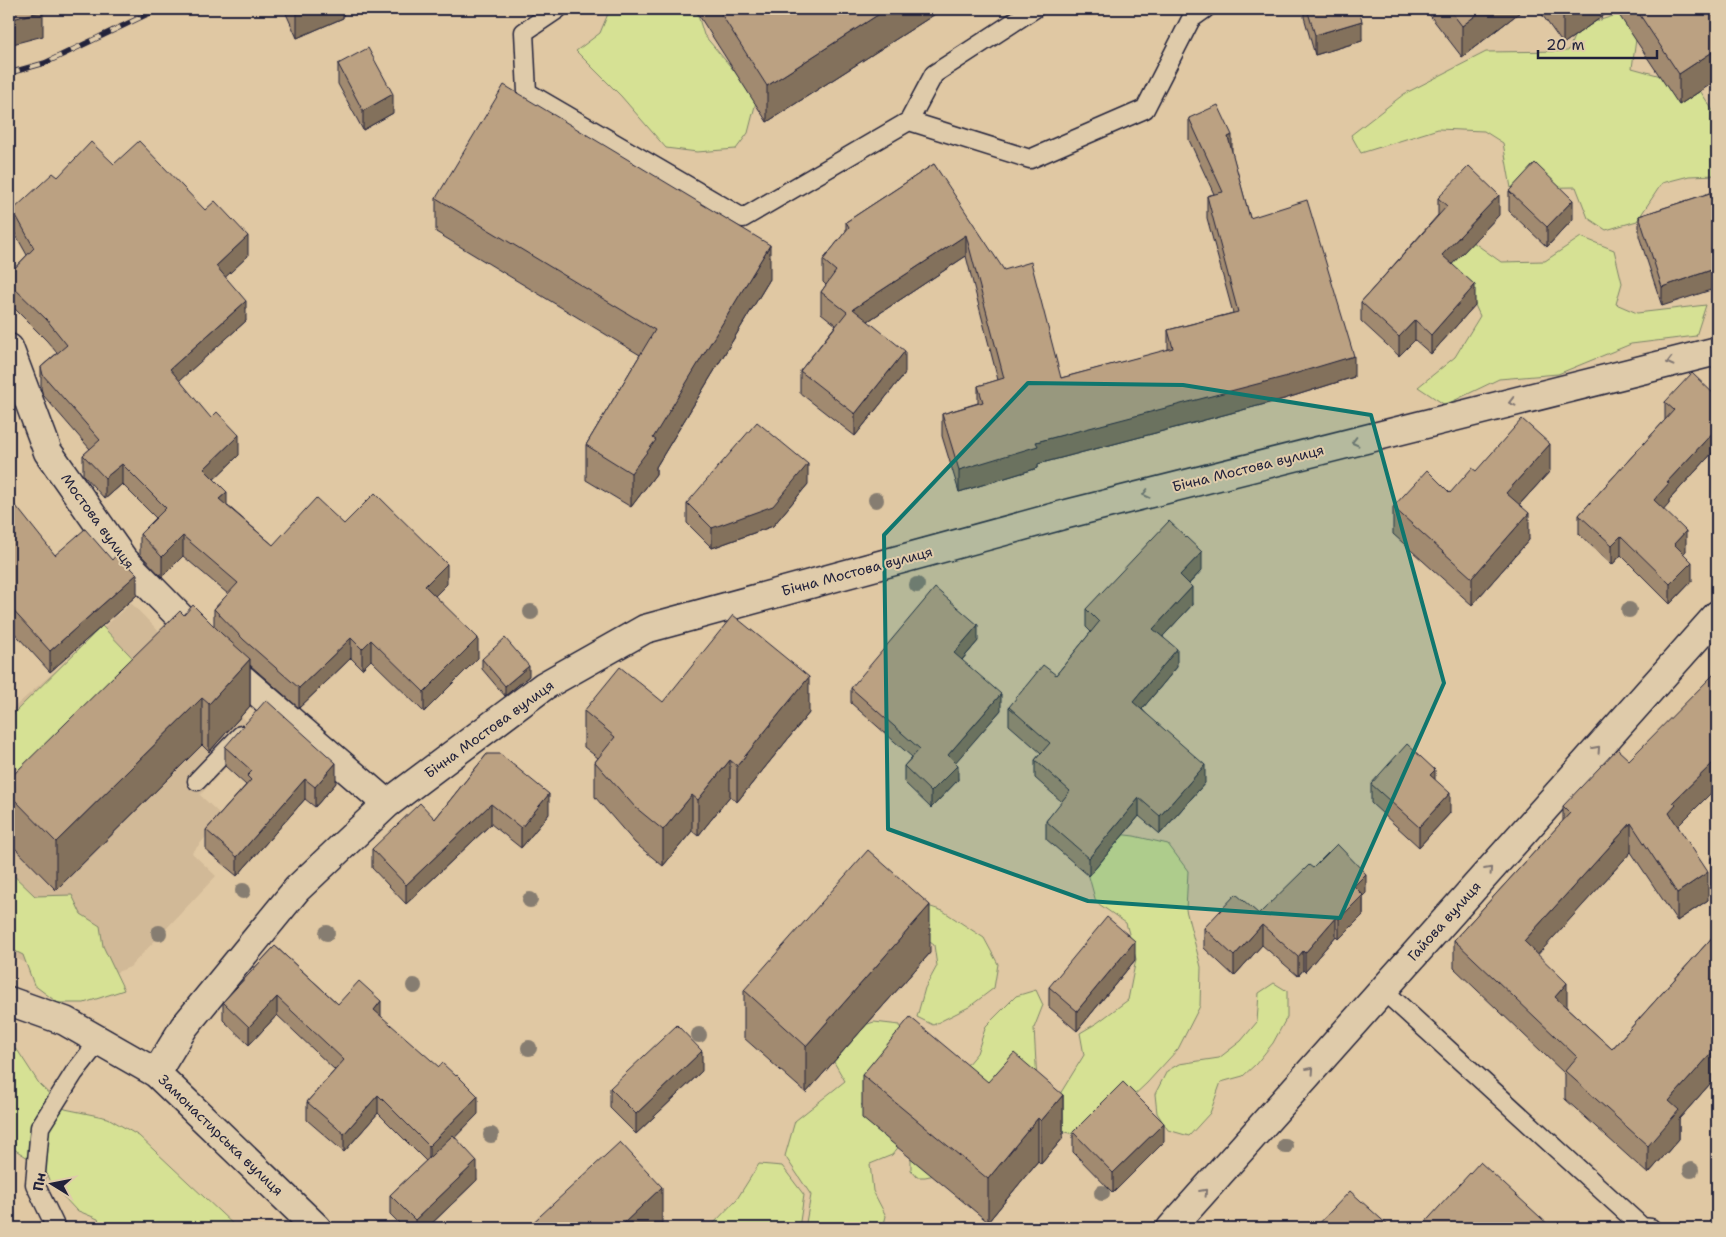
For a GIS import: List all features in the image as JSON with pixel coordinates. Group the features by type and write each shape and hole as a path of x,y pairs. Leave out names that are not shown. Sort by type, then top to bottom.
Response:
{"street":[{"name":"Мостова вулиця","path":"9,348 48,452 123,560 233,671 259,712 387,804"},
{"name":"Бічна Мостова вулиця","path":"156,1074 184,1027 297,889 387,804 544,686 645,629 1063,515 1717,350"},
{"name":"Гайова вулиця","path":"1171,1228 1717,615"},
{"name":"Замонастирська вулиця","path":"9,1001 65,1021 156,1074 318,1228"}],"lane":[{"path":"558,9 524,32 527,92 743,218 909,121 934,74 1034,9"},
{"path":"909,121 1030,159 1145,109 1191,19 1205,9"},
{"path":"197,781 259,712"},
{"path":"1383,990 1642,1227 1651,1228"},
{"path":"56,1228 35,1184 40,1127 74,1074 99,1041"}],"highlighted area":[{"path":"1028,383 1183,385 1371,415 1444,683 1340,918 1088,901 888,829 884,535"}],"shaded area":[{"path":"131,603 258,733 200,795 223,817 192,853 216,876 130,967 94,981 45,972 9,955 9,817 35,789 9,761 9,712"}],"green space":[{"path":"610,9 696,9 704,35 757,98 748,133 736,149 697,152 666,148 621,96 576,51 600,33"},
{"path":"1623,13 1638,25 1632,68 1697,86 1717,117 1717,175 1689,176 1662,183 1637,221 1606,230 1588,218 1576,187 1511,188 1503,143 1484,131 1438,129 1361,153 1351,135 1404,94 1486,52 1568,51 1578,27"},
{"path":"1466,237 1501,262 1545,261 1581,237 1614,250 1622,283 1616,304 1637,313 1706,305 1696,336 1631,344 1558,374 1499,379 1445,405 1418,387 1455,357 1480,316 1475,305 1470,281 1434,255"},
{"path":"102,626 151,677 37,789 9,760 9,718"},
{"path":"1117,834 1168,844 1188,871 1186,910 1201,967 1200,1006 1178,1049 1147,1083 1112,1116 1075,1134 1053,1130 1060,1094 1084,1055 1080,1033 1128,1000 1136,959 1126,923 1096,902 1088,873"},
{"path":"9,871 35,896 72,895 81,914 100,926 103,946 124,990 84,1003 58,1003 34,985 23,955 9,948"},
{"path":"910,900 943,911 984,938 998,964 994,988 969,1007 933,1025 917,1017 925,988 937,966 934,945 923,937"},
{"path":"1274,983 1287,991 1287,1017 1273,1043 1256,1064 1243,1076 1221,1082 1210,1113 1189,1136 1168,1130 1157,1113 1155,1094 1167,1071 1179,1064 1219,1058 1241,1041 1257,1022 1259,993"},
{"path":"1036,990 1043,1005 1034,1028 1037,1082 970,1168 917,1177 911,1170 911,1147 952,1083 977,1053 986,1026 1016,996"},
{"path":"874,1022 900,1025 903,1049 889,1074 861,1105 883,1116 909,1134 892,1155 870,1164 873,1191 886,1216 883,1228 805,1228 811,1195 785,1156 795,1121 845,1081 831,1057 848,1030"},
{"path":"9,1046 18,1051 40,1085 65,1109 108,1118 139,1136 237,1228 101,1228 98,1219 76,1210 50,1182 44,1168 9,1146"},
{"path":"759,1164 782,1166 804,1195 799,1228 697,1228 714,1223 737,1199"}],"building":[{"path":"9,9 42,9 43,11 9,20"},
{"path":"718,9 887,9 767,86"},
{"path":"1307,9 1358,9 1362,21 1315,35"},
{"path":"1449,9 1484,9 1462,26"},
{"path":"1560,9 1569,9 1563,13"},
{"path":"1636,9 1717,9 1717,49 1679,74"},
{"path":"368,48 393,94 363,111 338,64"},
{"path":"504,85 770,245 653,438 656,440 631,473 586,445 655,330 436,198"},
{"path":"1218,105 1232,135 1228,137 1250,218 1307,200 1354,356 1284,377 1036,442 1038,446 959,470 942,414 983,402 978,386 1004,378 966,235 853,309 905,351 855,414 800,371 847,312 821,292 836,271 823,260 849,227 846,222 934,164 1004,270 1031,262 1061,378 1173,348 1168,330 1238,312 1207,196 1223,192 1189,118"},
{"path":"139,141 205,210 215,201 248,236 216,266 246,301 170,369 211,418 217,412 239,435 204,469 227,492 219,499 273,545 316,498 344,524 375,493 447,564 425,586 478,638 424,692 371,640 362,649 351,638 299,688 244,640 214,609 238,583 183,536 162,557 140,534 166,508 122,464 105,478 83,455 100,440 43,375 41,367 67,345 47,320 9,283 9,274 34,248 13,210 53,173 58,177 91,142 114,164"},
{"path":"1535,163 1573,200 1547,227 1509,191"},
{"path":"1469,166 1499,195 1442,255 1475,285 1431,335 1415,320 1399,337 1361,302 1447,206 1438,198"},
{"path":"1710,193 1717,214 1717,268 1662,287 1639,216"},
{"path":"1692,373 1717,397 1717,428 1667,482 1669,483 1654,500 1686,531 1674,544 1692,562 1670,584 1621,536 1612,545 1579,515 1674,410 1665,402"},
{"path":"1522,419 1550,444 1506,493 1529,513 1472,578 1393,507 1427,470 1450,493 1472,468 1476,471"},
{"path":"757,422 808,464 773,506 712,528 687,503"},
{"path":"16,506 55,555 85,529 112,560 117,554 137,574 50,651 9,606 9,512"},
{"path":"1169,521 1202,552 1180,575 1192,587 1153,629 1177,649 1133,702 1205,765 1160,816 1139,798 1089,858 1046,821 1070,791 1035,760 1050,743 1009,707 1043,665 1056,675 1099,622 1086,609"},
{"path":"935,588 978,625 954,653 1001,694 948,755 958,765 931,792 904,766 920,749 851,688"},
{"path":"193,605 250,659 209,704 202,698 56,842 9,794 9,779 180,611 184,615"},
{"path":"733,615 809,677 737,766 730,760 698,800 692,795 663,830 635,807 595,762 615,737 584,711 620,667 663,702"},
{"path":"505,638 529,666 505,686 482,659"},
{"path":"1717,671 1717,759 1673,802 1676,805 1669,813 1708,872 1677,893 1631,823 1524,941 1567,983 1555,997 1612,1049 1717,932 1717,1047 1669,1101 1679,1110 1648,1146 1565,1071 1577,1057 1454,940 1570,813 1563,806 1617,749 1629,760"},
{"path":"266,700 336,763 315,787 305,779 237,857 206,830 251,780 247,776 252,771 225,747"},
{"path":"1407,744 1435,770 1430,775 1450,793 1419,827 1371,784"},
{"path":"487,754 500,754 549,794 521,828 491,804 406,885 372,849 420,803 435,819"},
{"path":"1337,844 1366,874 1354,886 1363,895 1339,919 1336,917 1305,953 1303,951 1298,957 1262,925 1234,956 1204,928 1236,894 1259,914 1309,865 1313,868"},
{"path":"868,850 930,905 806,1046 744,990"},
{"path":"1717,851 1717,865 1711,858"},
{"path":"1107,917 1135,941 1077,1011 1049,987"},
{"path":"275,946 338,1004 359,981 381,1001 374,1010 439,1067 442,1063 457,1075 478,1096 429,1146 378,1095 344,1134 307,1102 344,1060 277,997 249,1027 223,1002"},
{"path":"910,1017 988,1082 1014,1053 1063,1095 1041,1121 1038,1118 988,1179 862,1075"},
{"path":"677,1025 702,1051 636,1114 610,1088"},
{"path":"1123,1082 1164,1123 1113,1173 1073,1132"},
{"path":"453,1135 477,1161 415,1220 390,1195"},
{"path":"620,1142 662,1187 623,1224 628,1228 527,1228"},
{"path":"1480,1162 1552,1228 1420,1228"},
{"path":"1350,1191 1391,1228 1315,1228"}],"railway":[{"path":"9,73 45,63 158,9"}]}
